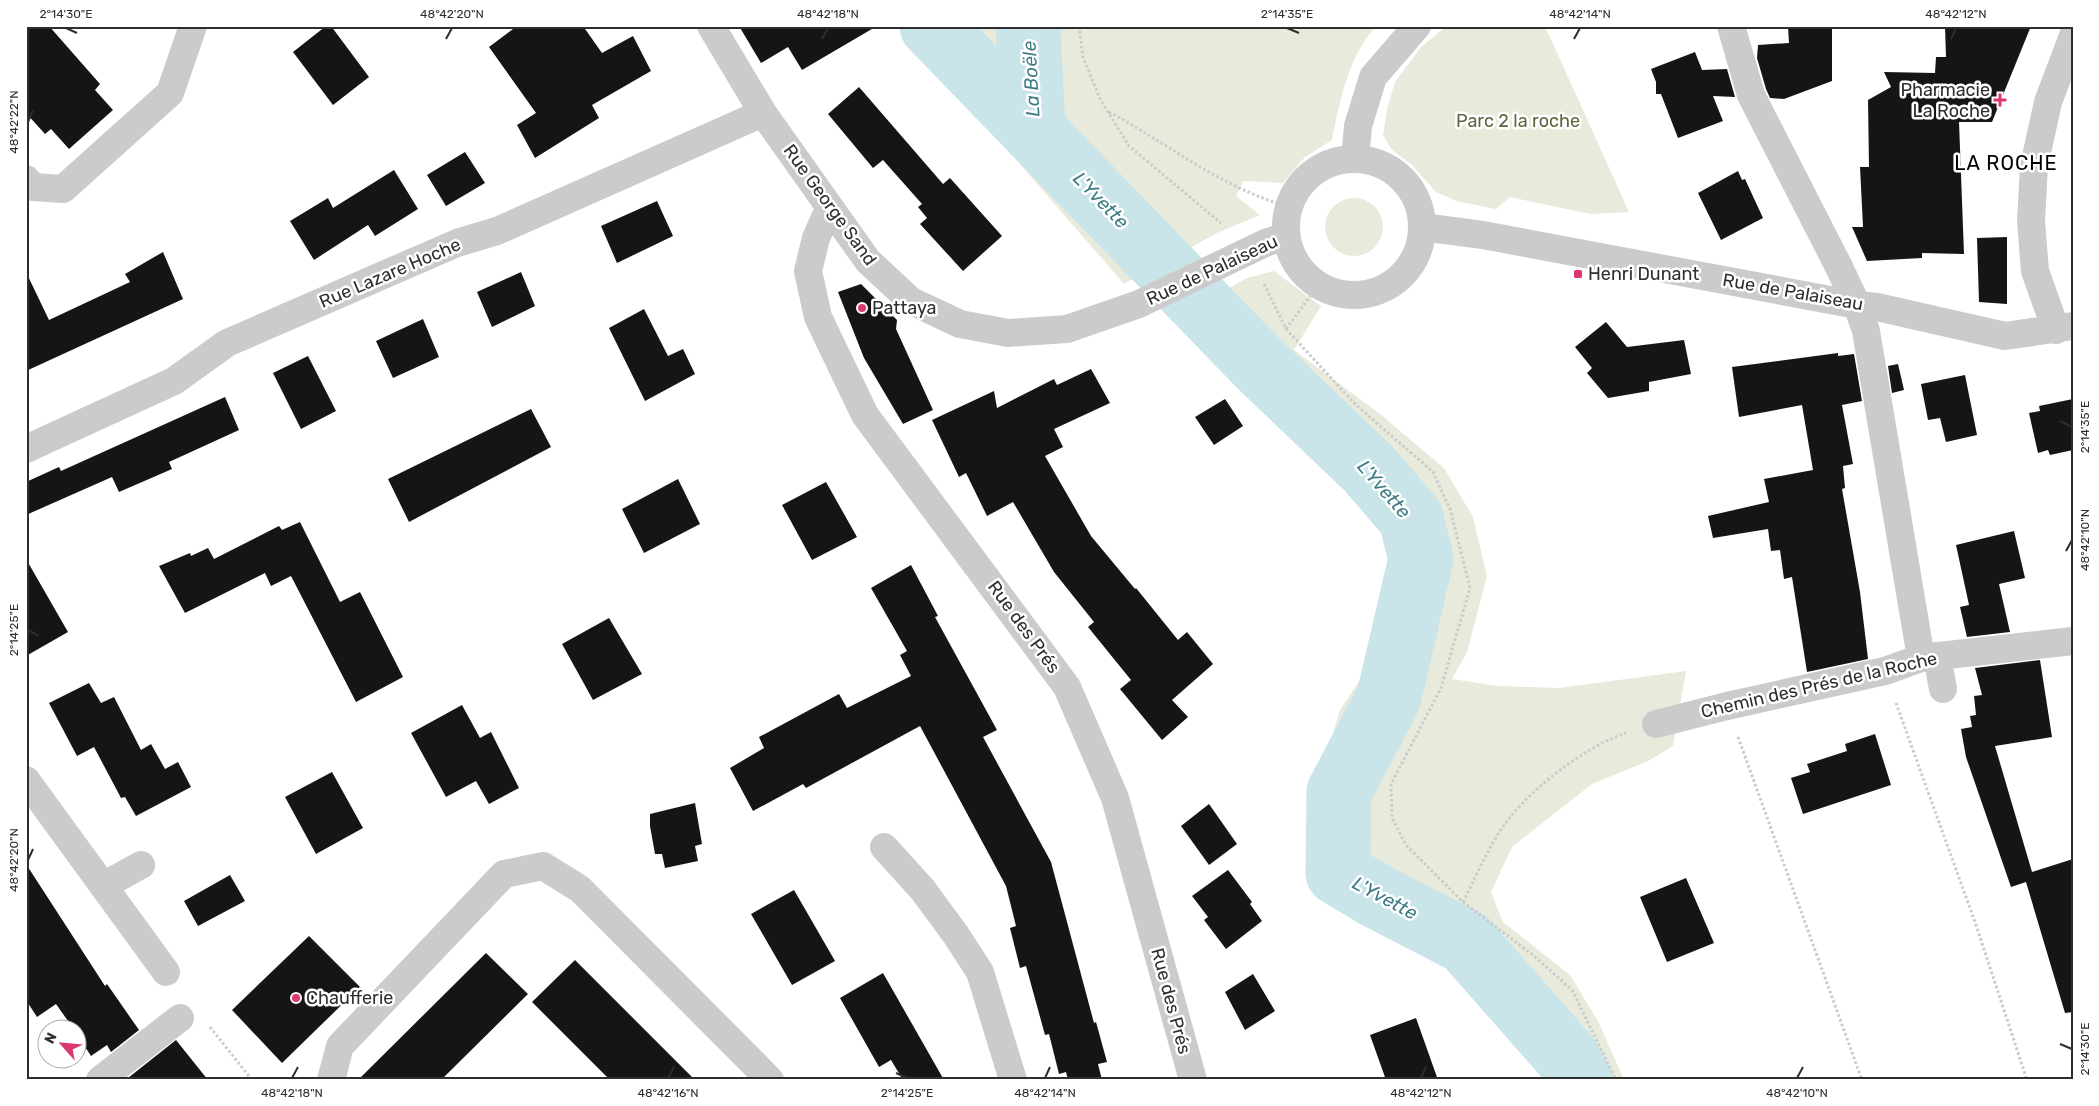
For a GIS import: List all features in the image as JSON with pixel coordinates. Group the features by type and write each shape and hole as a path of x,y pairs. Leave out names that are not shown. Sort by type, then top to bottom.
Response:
{"street":[{"path":"26,180 33,187 63,189 170,93 193,26"},
{"name":"Rue George Sand","path":"711,26 763,113 829,209 868,262 910,301 960,324 1008,333 1067,329 1139,304"},
{"path":"1355,159 1358,126 1373,77 1417,26"},
{"path":"1731,26 1751,94 1857,305 1866,331 1929,657 1943,689"},
{"path":"2067,331 2035,271 2031,221 2034,166 2048,102 2073,36"},
{"name":"Rue Lazare Hoche","path":"26,449 174,381 227,342 457,243 497,231 763,113"},
{"path":"1355,159 1375,162 1394,172 1409,187 1418,206 1422,227 1420,245 1412,262 1401,276 1387,287 1370,293 1352,295 1334,293 1318,285 1302,272 1291,255 1286,236 1286,221 1289,207 1298,188 1314,172 1333,162 1355,159"},
{"name":"Rue des Prés","path":"829,209 816,238 808,271 818,317 865,415 1067,687 1115,798 1193,1080"},
{"name":"Rue de Palaiseau","path":"1422,227 1483,235 1857,305 1877,307 2005,336 2067,331"},
{"name":"Rue de Palaiseau","path":"1139,304 1233,258 1286,236"},
{"name":"Chemin des Prés de la Roche","path":"1656,724 1727,706 1885,671 1929,657 2073,641"},
{"path":"26,780 166,972"},
{"path":"884,847 923,890 980,972 1013,1080"},
{"path":"103,886 141,865"},
{"path":"330,1080 340,1046 504,874 543,866 580,889 770,1080"},
{"path":"100,1080 180,1018"}],"path":[{"path":"1079,26 1083,57 1100,99 1129,146 1221,223"},
{"path":"1109,111 1143,130 1200,168 1262,198 1289,207"},
{"path":"1264,284 1286,329 1356,405 1433,472 1450,509 1470,588 1441,688 1391,784 1392,818 1406,845 1463,902 1532,955 1572,990 1616,1080"},
{"path":"1286,329 1311,295"},
{"path":"1885,671 2028,1080"},
{"path":"1727,706 1862,1080"},
{"path":"1463,902 1504,824 1530,795 1572,762 1612,737 1656,724"}],"green space":[{"path":"900,26 1376,26 1358,52 1346,80 1332,140 1305,157 1283,183 1243,181 1236,196 1260,215 1217,233 1124,284"},
{"name":"Parc 2 la roche","path":"1447,26 1545,26 1629,212 1590,214 1510,197 1496,209 1456,201 1436,192 1412,165 1392,150 1383,135 1387,109 1395,82 1421,47"},
{"path":"1354,198 1365,200 1375,206 1381,216 1383,227 1381,238 1375,248 1365,254 1354,256 1343,254 1333,248 1327,238 1325,227 1327,216 1333,206 1343,200"},
{"path":"1274,271 1321,306 1294,350 1380,414 1444,468 1473,517 1487,576 1467,652 1452,679 1498,686 1559,688 1686,671 1673,746 1648,761 1592,784 1512,847 1491,892 1503,922 1570,975 1599,1023 1624,1080 1560,1080 1545,1046 1461,967 1402,926 1328,883 1315,837 1323,767 1340,710 1381,648 1400,564 1388,520 1354,476 1249,390 1201,338 1171,321 1247,278"}],"building":[{"path":"26,26 49,26 100,84 95,90 113,110 69,149 51,129 45,134 26,113"},
{"path":"326,26 331,26 369,77 333,105 293,52"},
{"path":"517,26 583,26 602,53 633,36 651,71 592,105 599,118 535,158 517,125 536,113 489,47"},
{"path":"739,26 877,26 802,70 788,47 761,63"},
{"path":"1788,26 1832,26 1832,81 1784,99 1770,98 1757,58 1758,45 1789,43"},
{"path":"1945,26 2031,26 1992,122 1959,122 1964,254 1922,253 1922,258 1867,261 1852,227 1863,227 1860,167 1869,167 1868,100 1891,87 1884,72 1935,73 1936,57 1946,57"},
{"path":"1695,52 1702,70 1727,69 1735,97 1713,96 1723,121 1678,138 1661,94 1656,94 1656,82 1651,69"},
{"path":"859,87 943,184 950,178 1002,236 963,271 920,224 927,218 918,207 922,204 883,160 873,168 828,114"},
{"path":"465,152 485,183 446,206 427,175"},
{"path":"394,170 418,209 375,236 368,225 314,260 290,221 328,198 333,208"},
{"path":"1738,171 1742,180 1745,179 1763,218 1721,240 1698,193"},
{"path":"657,201 673,236 617,263 601,226"},
{"path":"2007,237 2007,304 1979,302 1977,238"},
{"path":"163,252 183,299 26,371 26,272 49,320 130,282 125,274"},
{"path":"521,272 535,306 492,327 477,292"},
{"path":"861,284 897,320 896,329 933,410 903,424 864,358 838,292"},
{"path":"644,309 668,356 683,349 695,374 645,401 609,328"},
{"path":"423,319 439,357 393,378 376,341"},
{"path":"1606,322 1627,347 1684,340 1691,374 1649,382 1649,391 1608,398 1587,373 1592,368 1575,347"},
{"path":"1838,353 1838,356 1854,354 1862,401 1842,405 1853,464 1843,466 1845,488 1842,489 1860,592 1868,659 1807,672 1792,577 1784,579 1780,550 1771,551 1768,529 1713,538 1708,516 1769,502 1764,479 1813,470 1802,405 1739,417 1732,367"},
{"path":"308,356 336,411 301,429 273,373"},
{"path":"1898,364 1904,390 1892,393 1888,366"},
{"path":"1091,369 1110,403 1054,429 1063,447 1045,456 1091,536 1178,640 1187,632 1213,664 1172,700 1188,717 1162,740 1120,689 1131,680 1088,627 1094,622 1054,572 1013,502 987,516 966,473 959,477 932,420 994,391 997,408 1054,379 1057,385"},
{"path":"1965,375 1977,435 1946,442 1940,418 1928,420 1921,384"},
{"path":"225,397 239,430 169,462 172,469 119,492 112,477 26,515 26,482 59,467 61,471"},
{"path":"1225,399 1243,426 1214,445 1195,417"},
{"path":"2073,399 2073,450 2050,455 2048,450 2038,453 2029,413 2040,411 2039,406"},
{"path":"531,409 551,447 409,522 388,479"},
{"path":"678,479 700,524 644,553 622,509"},
{"path":"826,482 857,537 812,560 782,505"},
{"path":"300,522 340,602 360,592 403,677 356,702 291,576 271,586 265,573 185,613 159,566 190,553 191,556 208,548 214,559 279,526 282,530"},
{"path":"2014,531 2025,578 1999,584 2010,632 1967,637 1960,607 1969,605 1956,545"},
{"path":"26,559 68,632 26,656"},
{"path":"911,565 938,616 935,617 997,730 983,737 1051,862 1094,1023 1096,1022 1107,1062 1098,1064 1102,1080 1068,1080 1066,1072 1059,1074 1049,1034 1045,1035 1026,966 1020,968 1010,928 1016,926 1006,886 920,726 806,788 803,784 753,811 730,768 764,748 759,737 839,694 847,708 911,676 900,655 907,651 871,588"},
{"path":"609,618 642,674 593,700 562,644"},
{"path":"2040,660 2052,737 1995,746 2032,872 2073,859 2073,1012 2065,1013 2026,882 2011,887 1966,757 1961,729 1972,727 1970,716 1976,715 1974,696 1982,695 1975,668"},
{"path":"89,683 101,703 114,697 141,750 151,744 165,769 178,762 191,787 136,816 125,797 121,798 94,747 77,756 49,703"},
{"path":"462,705 480,738 491,732 519,788 489,804 476,781 446,797 411,733"},
{"path":"1875,734 1891,785 1803,814 1791,778 1810,772 1807,764 1847,751 1845,744"},
{"path":"332,772 363,828 316,854 285,797"},
{"path":"695,803 702,844 695,846 698,861 665,868 662,854 655,854 650,814"},
{"path":"1209,804 1237,844 1209,865 1181,826"},
{"path":"26,864 105,986 107,984 139,1030 111,1052 107,1045 91,1056 88,1051 88,1018 66,1018 56,1004 37,1017 26,1000"},
{"path":"1228,870 1252,902 1250,904 1262,921 1226,949 1204,920 1208,917 1192,896"},
{"path":"230,875 245,901 198,926 184,901"},
{"path":"1686,878 1714,943 1667,962 1640,897"},
{"path":"794,890 835,961 792,985 751,914"},
{"name":"Chaufferie","path":"309,936 360,987 282,1063 232,1010"},
{"path":"486,953 528,994 441,1080 358,1080"},
{"path":"575,960 695,1080 610,1080 532,1002"},
{"path":"883,973 944,1080 903,1080 891,1060 879,1067 840,998"},
{"path":"1253,974 1275,1011 1245,1030 1225,992"},
{"path":"1416,1018 1438,1080 1386,1080 1370,1035"},
{"path":"176,1040 208,1080 126,1080 128,1078"}],"waterway":[{"name":"L'Yvette","path":"932,26 1260,365 1369,469 1411,518 1421,559 1389,697 1339,792 1338,873 1373,894 1466,942 1567,1057 1580,1080"},
{"name":"La Boële","path":"1028,26 1033,131"}],"place":[{"name":"Pharmacie La Roche","path":"2000,100"},
{"name":"Henri Dunant","path":"1578,274"},
{"name":"Pattaya","path":"862,308"},
{"name":"Chaufferie","path":"296,998"}],"district":[{"name":"LA ROCHE","path":"2006,163"}]}
